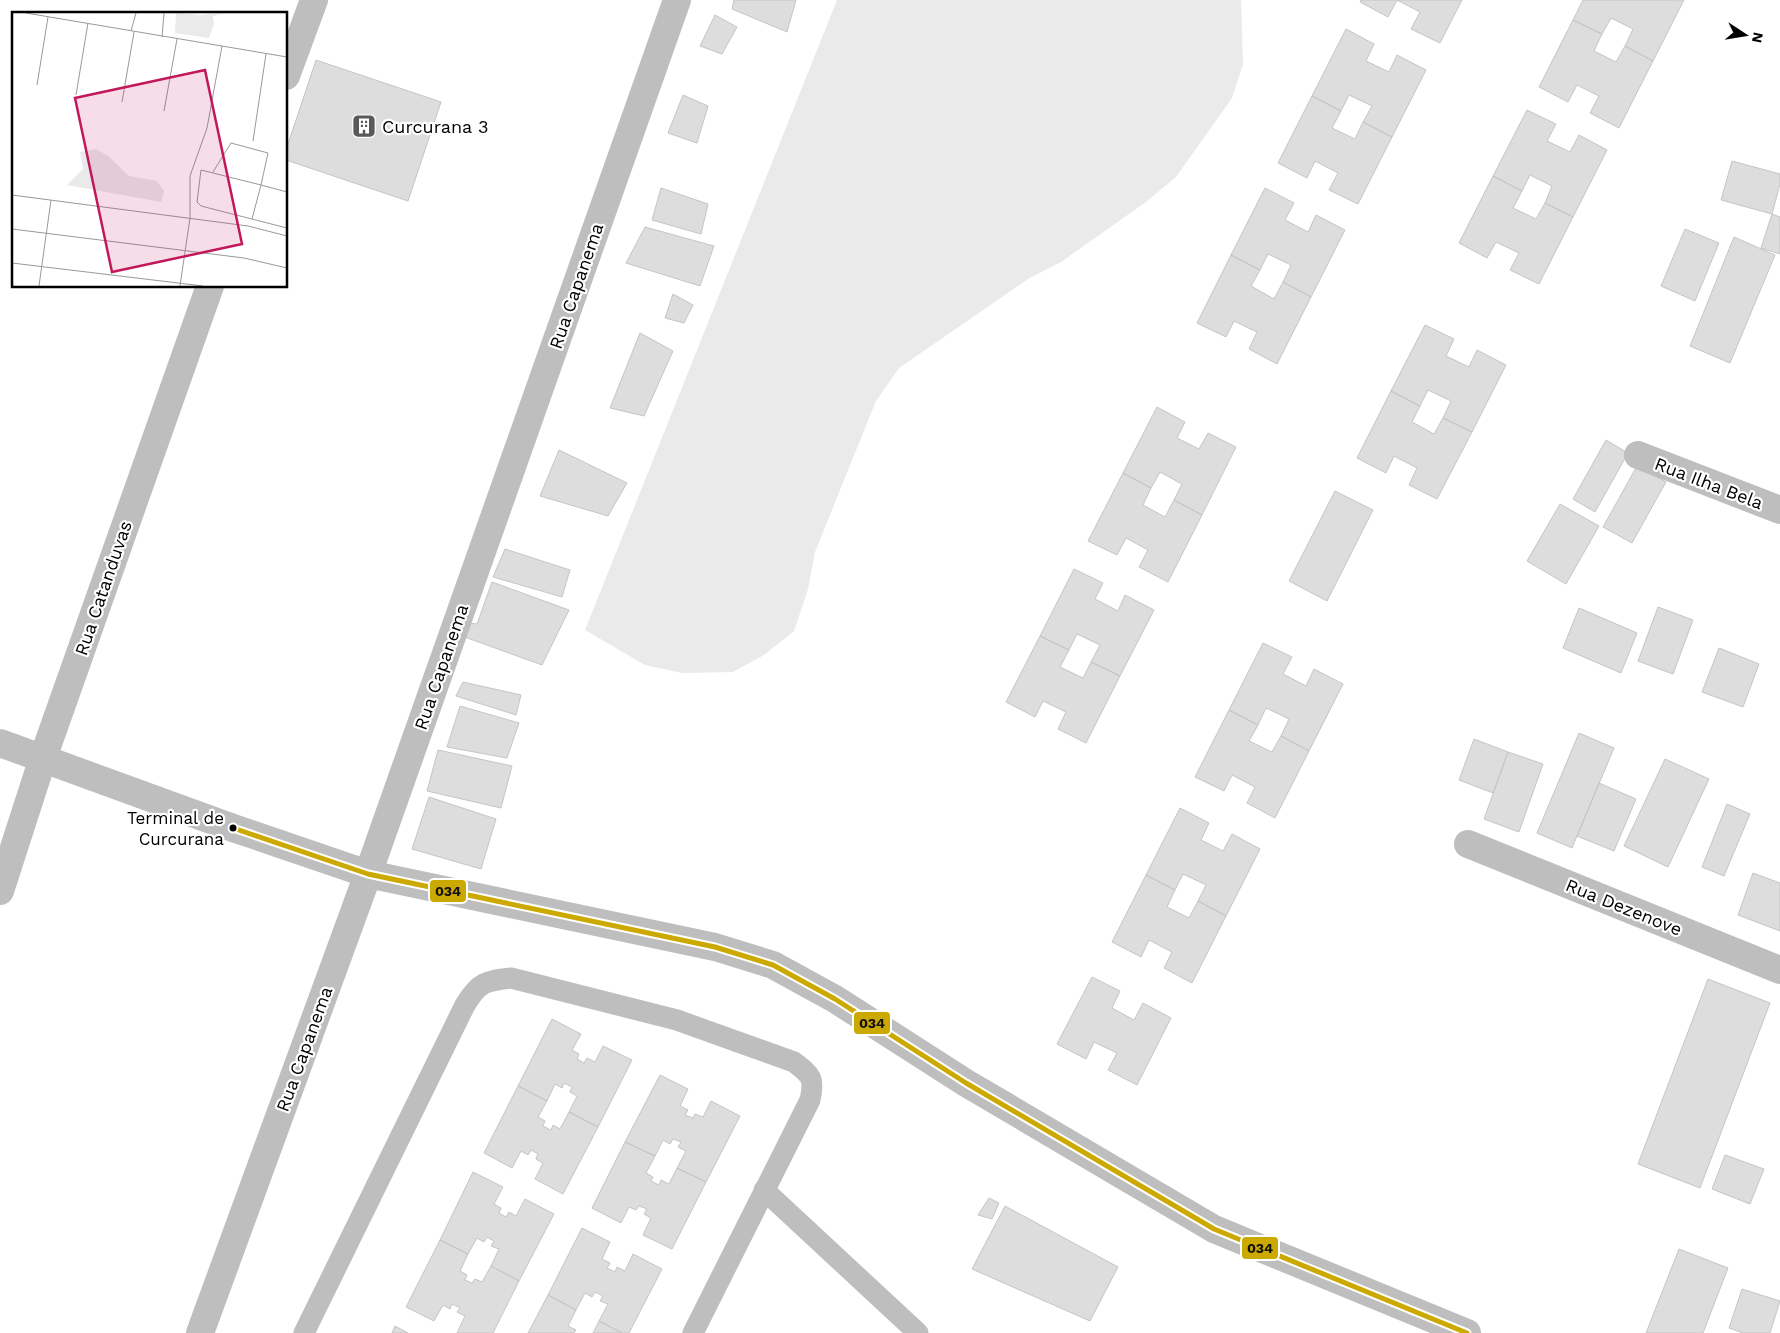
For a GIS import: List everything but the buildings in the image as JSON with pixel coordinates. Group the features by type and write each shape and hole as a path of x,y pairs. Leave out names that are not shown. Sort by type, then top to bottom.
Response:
{"street":[{"path":"288,71 314,0"},
{"name":"Rua Capanema","path":"200,1333 368,874 677,0"},
{"name":"Rua Catanduvas","path":"0,891 43,758 209,288"},
{"name":"Rua Ilha Bela","path":"1638,455 1780,510"},
{"path":"0,742 233,828 368,874 715,947 772,965 835,999 966,1083 1214,1230 1467,1333"},
{"name":"Rua Dezenove","path":"1468,844 1780,970"}],"lane":[{"path":"304,1333 474,989 490,981 511,978 678,1020 794,1062 808,1073 814,1085 810,1100 693,1333"},
{"path":"764,1190 918,1333"}],"shaded area":[{"path":"837,0 1241,0 1243,64 1232,98 1176,177 1146,202 1061,262 1028,279 899,368 876,401 815,552 808,589 794,631 764,655 733,672 682,673 645,665 585,630"}],"transit line":[{"name":"034","path":"233,828 368,874 715,947 773,965 835,999 966,1083 1214,1229 1467,1333"}],"place":[{"name":"Curcurana 3","path":"364,126"},
{"name":"Terminal de Curcurana","path":"233,828"}]}
